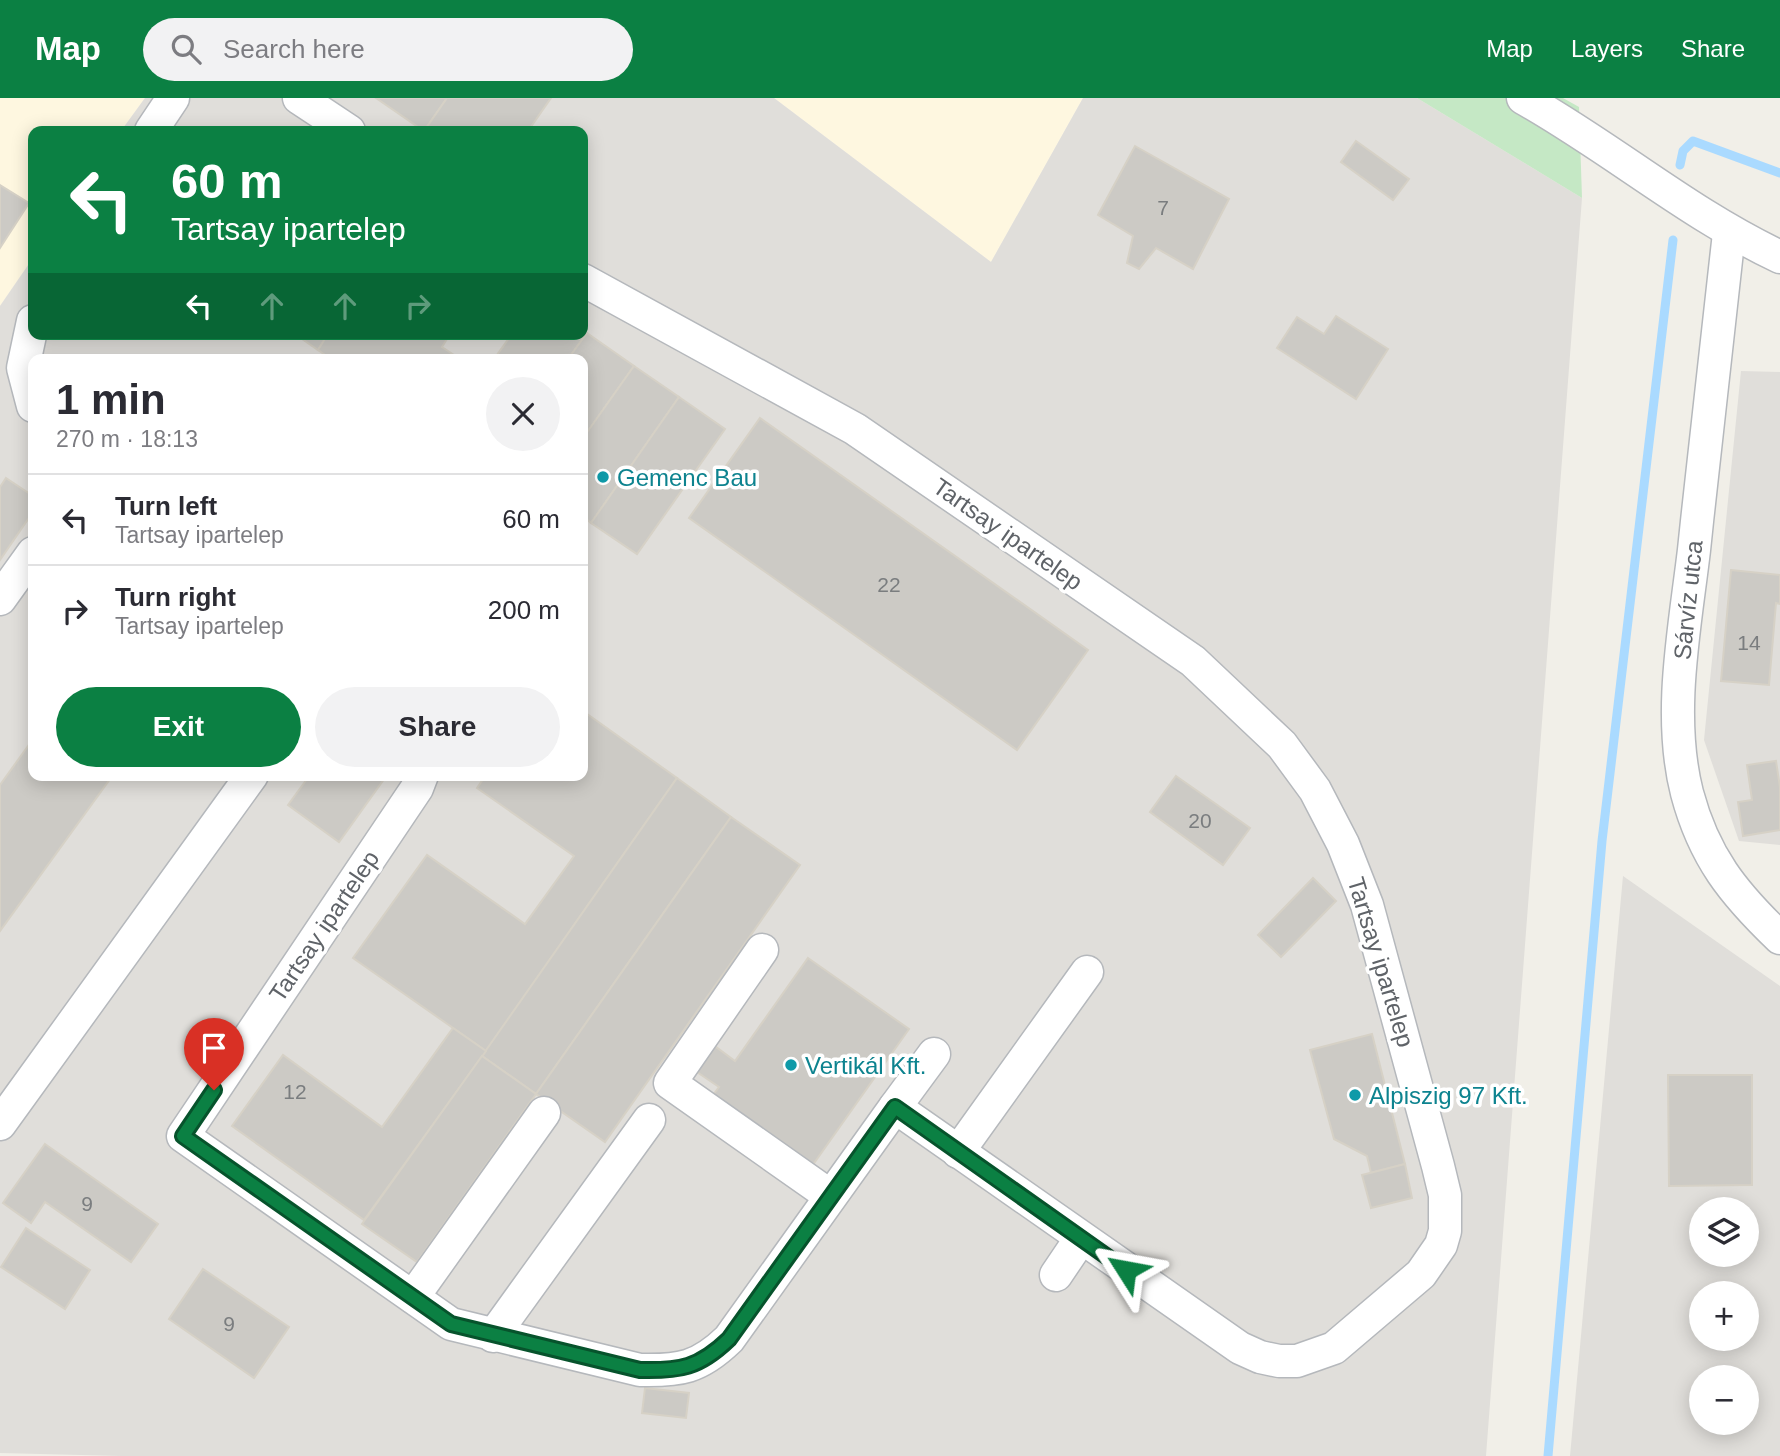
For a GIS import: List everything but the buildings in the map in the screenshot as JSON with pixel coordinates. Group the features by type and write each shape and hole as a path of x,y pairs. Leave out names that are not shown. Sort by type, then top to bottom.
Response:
{"street":[{"path":"154,126 173,98"},
{"path":"299,98 341,126"},
{"path":"1523,98 1563,121 1642,177 1729,233 1780,257"},
{"name":"Sárvíz utca","path":"1729,233 1681,660 1681,754 1689,799 1712,861 1739,897 1780,938"},
{"name":"Tartsay ipartelep","path":"420,781 183,1136 451,1324 640,1370 666,1370 696,1365 729,1339 829,1195 895,1107 1240,1348 1260,1357 1297,1361 1334,1348 1376,1315 1432,1259 1441,1245 1445,1231 1445,1195 1441,1176 1367,905 1338,833 1315,790 1282,745 1193,661 855,429 588,283"},
{"path":"28,387 23,368 29,340"},
{"path":"0,599 28,560"},
{"path":"0,1124 248,781"},
{"path":"762,950 670,1083 829,1195"},
{"path":"958,1152 1087,972"},
{"path":"895,1107 934,1054"},
{"path":"413,1297 544,1113"},
{"path":"493,1336 649,1121"},
{"path":"1056,1275 1081,1238"}],"shaded area":[{"path":"0,98 145,98 125,126 28,126 28,265 0,306"},
{"path":"145,98 774,98 991,262 1083,98 1417,98 1582,198 1486,1456 121,1456 0,1453 0,306 28,265 28,340 588,340 588,126 125,126"},
{"path":"774,98 1083,98 991,262"},
{"path":"1741,371 1780,372 1780,845 1739,841 1704,740"},
{"path":"1623,876 1780,986 1780,1456 1570,1456"}],"green space":[{"path":"1417,98 1563,98 1579,107 1582,198"}],"waterway":[{"path":"1680,165 1683,151 1693,141 1780,173"},
{"path":"1548,1456 1602,841 1673,240"}],"place":[{"name":"Gemenc Bau","path":"603,477"},
{"name":"Vertikál Kft.","path":"791,1065"},
{"name":"Alpiszig 97 Kft.","path":"1355,1095"}],"route":[{"path":"214,1090 183,1136 451,1324 640,1370 666,1370 696,1365 711,1356 729,1339 829,1195 895,1107 1126,1270"}]}
